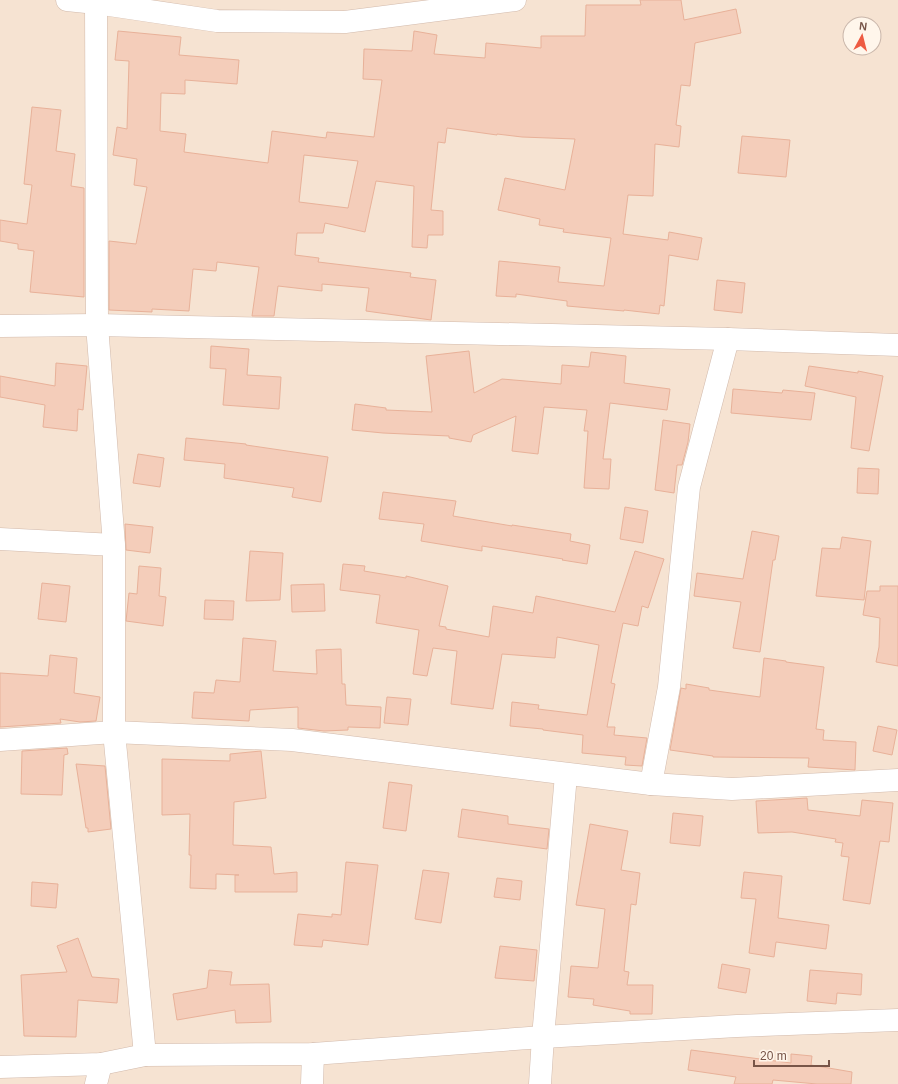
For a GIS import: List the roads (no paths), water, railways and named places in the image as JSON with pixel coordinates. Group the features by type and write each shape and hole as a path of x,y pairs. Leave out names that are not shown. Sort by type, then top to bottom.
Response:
{"street":[{"path":"67,0 96,1 217,21 345,22 515,0"},
{"path":"96,1 97,325 114,545 114,732 145,1055"},
{"path":"0,326 97,325 728,339 898,345"},
{"path":"651,784 669,687 689,487 728,339"},
{"path":"0,539 114,545"},
{"path":"0,740 114,732 292,740 566,775 651,784 732,789 898,780"},
{"path":"540,1084 566,775"},
{"path":"0,1067 99,1074 145,1055 313,1054 543,1037 737,1026 898,1020"},
{"path":"312,1084 313,1054"}]}
